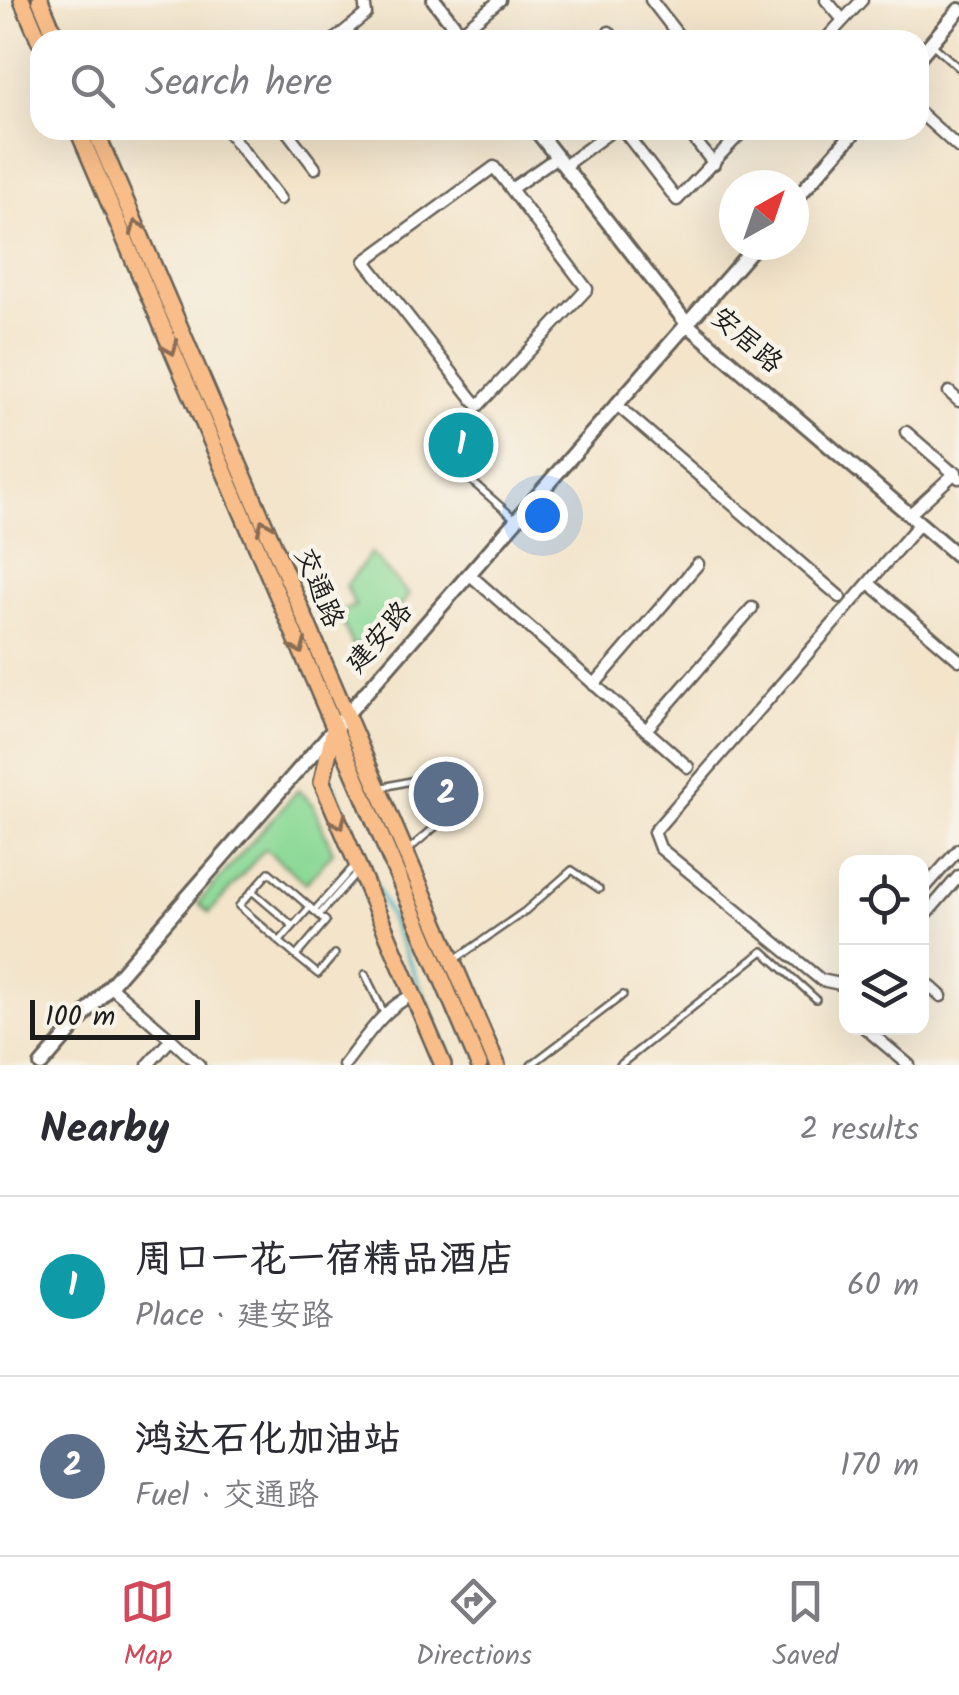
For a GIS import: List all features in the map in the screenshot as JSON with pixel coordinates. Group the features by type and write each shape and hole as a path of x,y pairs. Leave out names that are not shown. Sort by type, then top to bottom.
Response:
{"main road":[{"path":"22,0 35,30"},
{"path":"40,0 53,30"},
{"name":"交通路","path":"82,140 340,723 376,789 496,1065"},
{"name":"交通路","path":"100,140 479,1065"},
{"path":"340,723 322,782 443,1065"},
{"path":"413,995 444,983"}],"street":[{"path":"346,30 366,14 364,0"},
{"path":"434,0 457,30"},
{"path":"469,30 500,0"},
{"path":"651,0 674,30"},
{"path":"826,0 843,20"},
{"path":"834,30 862,0"},
{"path":"931,43 959,11"},
{"path":"929,121 959,148"},
{"path":"234,140 280,198"},
{"path":"294,140 315,168"},
{"name":"安居路","path":"544,140 688,324 959,557"},
{"path":"511,189 596,140"},
{"path":"630,140 677,200 735,140"},
{"path":"695,140 714,164"},
{"path":"809,185 847,140"},
{"path":"494,167 511,189 587,289 478,406 365,260 494,167"},
{"name":"建安路","path":"42,1065 743,260"},
{"path":"949,392 959,401"},
{"path":"617,405 840,597"},
{"path":"839,984 821,980 660,848 654,832 868,583 914,519 957,474 906,432"},
{"path":"594,685 698,564"},
{"path":"469,574 688,767"},
{"path":"868,583 959,660"},
{"path":"646,730 752,608"},
{"path":"929,883 959,849"},
{"path":"929,913 954,890 959,876"},
{"path":"929,984 942,996"},
{"path":"110,987 200,1065"},
{"path":"344,1065 386,1015 413,995"},
{"path":"873,1035 909,1065"},
{"path":"148,1065 171,1039"}],"lane":[{"path":"931,43 959,68"},
{"path":"437,451 516,520"},
{"path":"376,789 428,777 437,784 448,809 441,822 404,853"},
{"path":"280,941 358,866"},
{"path":"451,962 524,911 572,870 599,890"},
{"path":"296,956 326,920 269,872 239,906 296,956 318,974 335,954"},
{"path":"252,891 293,926"},
{"path":"620,1065 763,950 816,998"},
{"path":"364,974 386,1015"},
{"path":"531,1065 622,994"}],"green space":[{"path":"371,553 409,595 377,633 353,646 338,612 355,606 346,586"},
{"path":"298,790 313,804 333,852 306,883 265,849 209,913 198,903"}],"waterway":[{"path":"331,781 454,1065"}],"place":[{"name":"周口一花一宿精品酒店","path":"461,445"},
{"name":"鸿达石化加油站","path":"446,794"}]}
